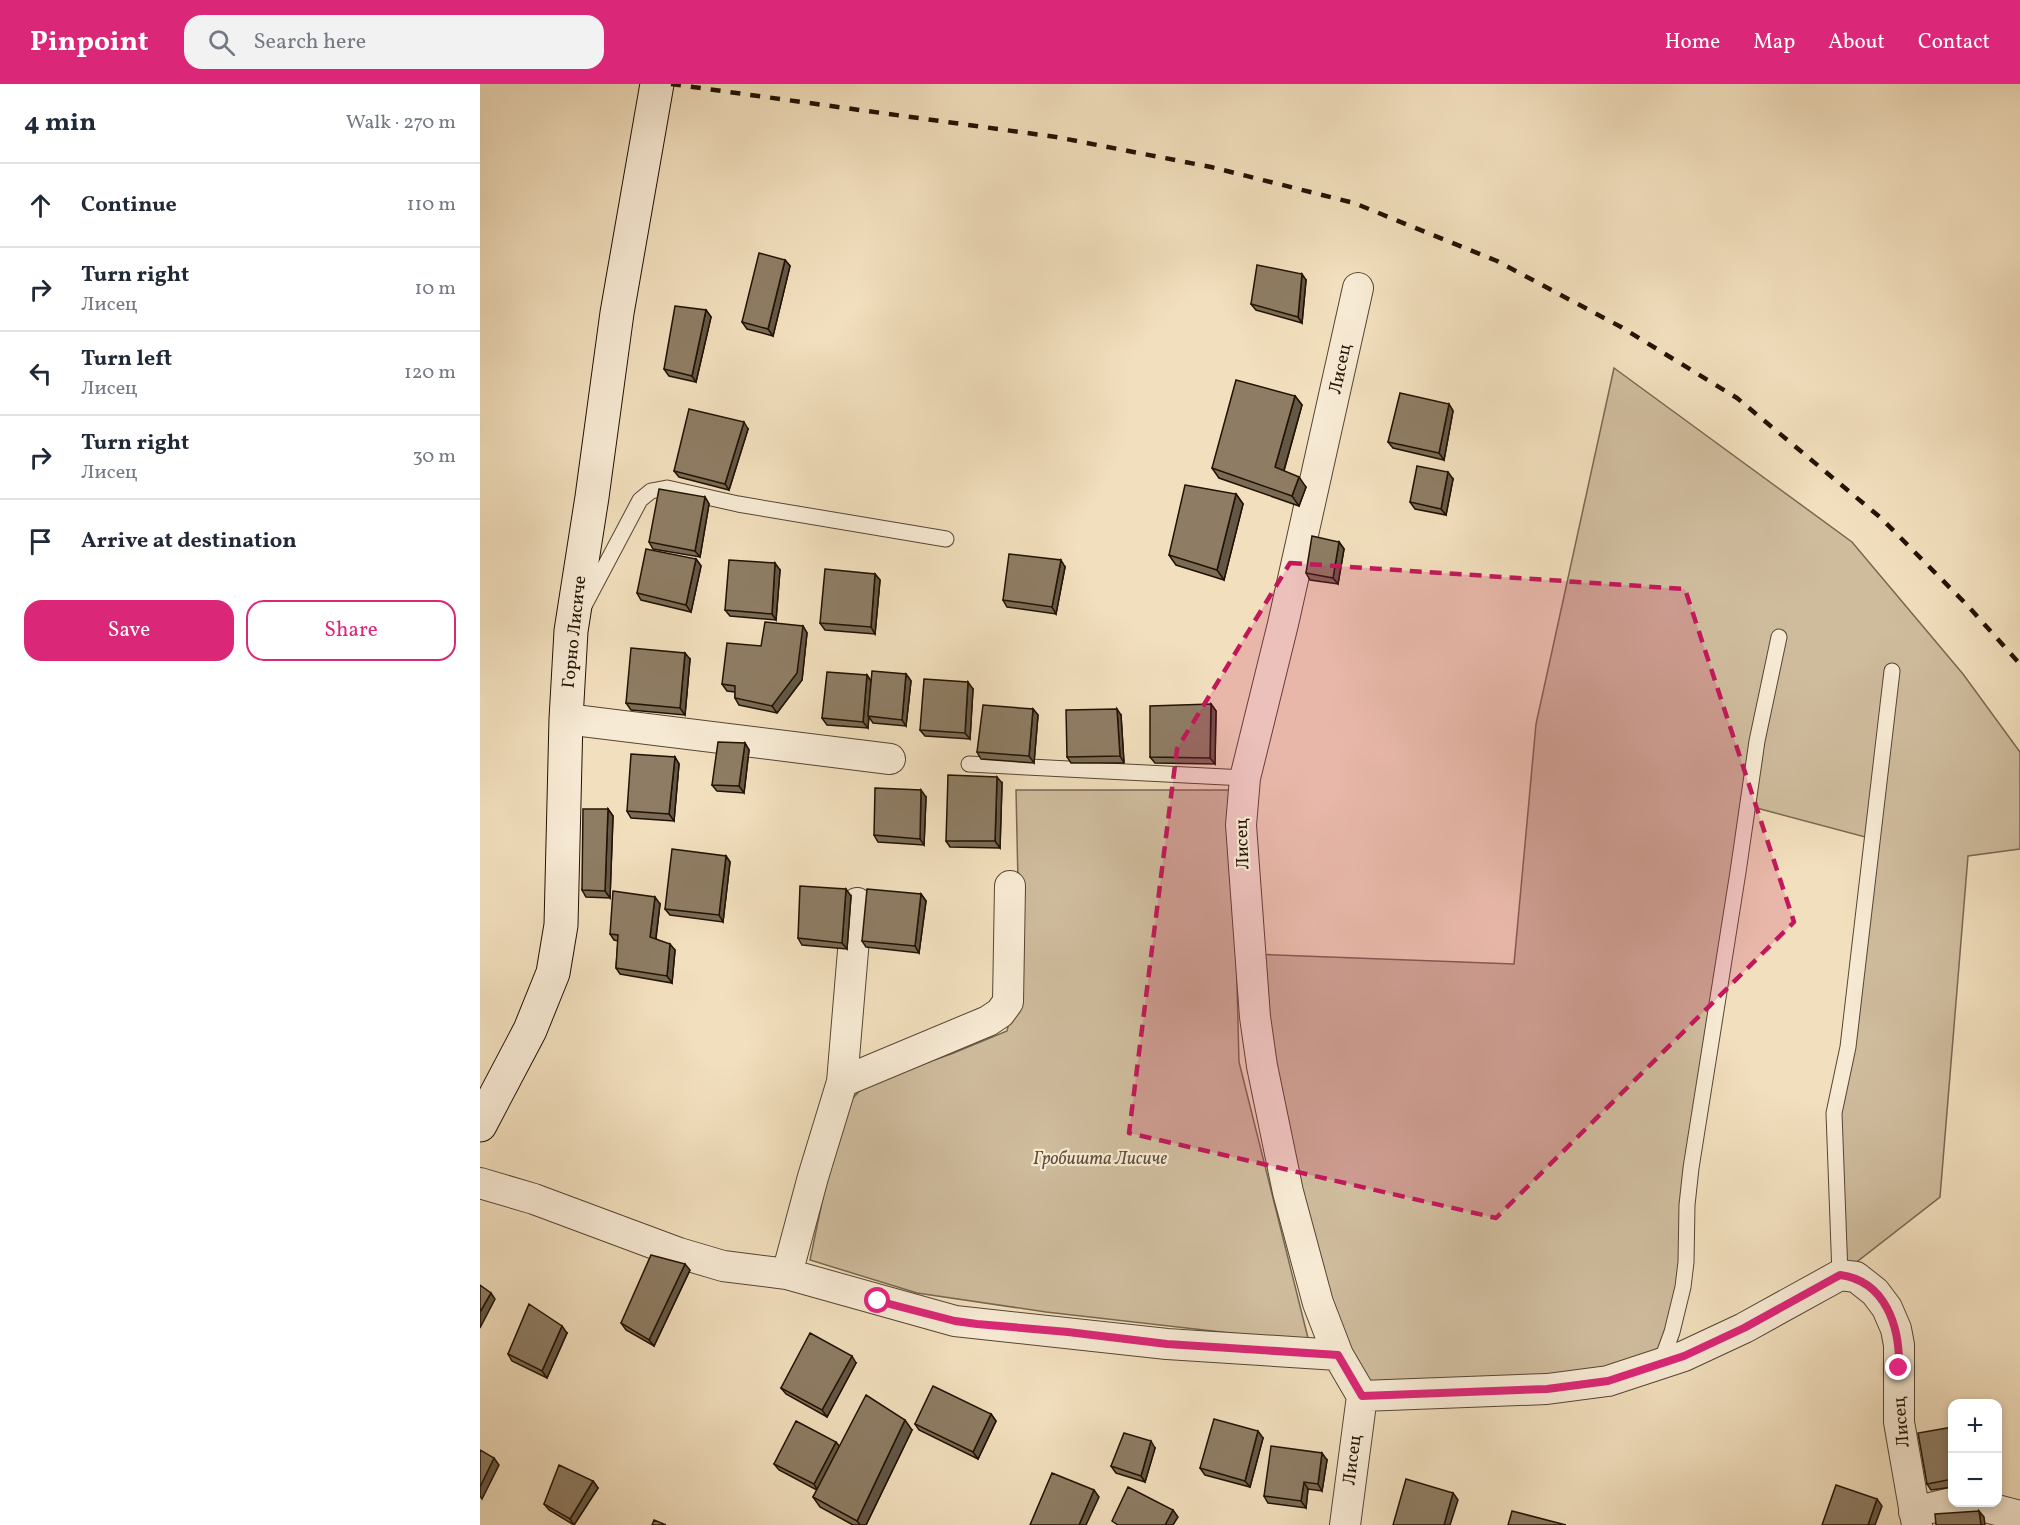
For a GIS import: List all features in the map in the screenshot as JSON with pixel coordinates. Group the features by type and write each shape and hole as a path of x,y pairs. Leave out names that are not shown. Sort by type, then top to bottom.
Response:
{"street":[{"name":"Горно Лисиче","path":"480,1125 530,1030 553,972 561,925 566,719 571,631 617,313 657,84"},
{"name":"Лисец","path":"1345,1525 1362,1396 1338,1355 1318,1303 1288,1192 1262,1066 1255,1017 1241,825 1245,778 1283,624 1358,288"},
{"path":"566,719 890,759"},
{"path":"843,1082 988,1021 1000,1013 1008,1002 1010,886"},
{"path":"787,1274 813,1177 843,1082 857,903"},
{"path":"480,1183 534,1199 679,1253 723,1266 787,1274 955,1321 1167,1344 1338,1355"},
{"name":"Лисец","path":"1840,1275 1856,1277 1875,1292 1887,1308 1896,1329 1899,1346 1899,1422 1916,1518"},
{"path":"1362,1396 1547,1389 1608,1381 1684,1356 1744,1328 1840,1275"},
{"path":"1916,1518 1951,1503 1970,1503 2020,1516"}],"lane":[{"path":"571,631 640,500 651,491 667,488 738,504 946,539"},
{"path":"1660,1365 1672,1332 1683,1287 1691,1168 1757,741 1779,637"},
{"path":"1840,1275 1834,1113 1848,1047 1892,671"},
{"path":"969,764 1245,778"}],"highlighted area":[{"path":"1290,563 1685,589 1794,922 1496,1218 1129,1133 1177,749"}],"green space":[{"path":"1614,368 1852,542 1963,674 2020,752 2020,849 1968,856 1940,1197 1840,1275 1834,1113 1873,839 1749,806 1706,1076 1686,1262 1660,1365 1362,1396 1338,1355 1250,954 1514,964 1536,724"},
{"name":"Гробишта Лисиче","path":"1016,790 1232,790 1239,1062 1309,1342 1046,1312 917,1293 810,1260 841,1111 866,1084 951,1054 1007,1031 1020,975"}],"building":[{"path":"759,253 785,260 768,329 742,322"},
{"path":"1257,265 1302,274 1298,317 1251,304"},
{"path":"675,306 706,310 692,376 664,369"},
{"path":"1236,380 1295,396 1275,467 1299,477 1292,496 1212,468"},
{"path":"1400,393 1449,404 1439,453 1388,442"},
{"path":"689,409 744,422 725,484 674,471"},
{"path":"1417,466 1448,472 1441,509 1410,502"},
{"path":"1185,485 1236,494 1217,570 1169,555"},
{"path":"659,489 705,497 695,551 649,542"},
{"path":"1312,536 1339,542 1333,578 1306,573"},
{"path":"646,549 696,559 686,605 637,593"},
{"path":"1009,554 1061,560 1052,607 1003,600"},
{"path":"729,560 775,563 772,614 725,610"},
{"path":"825,569 875,574 871,627 820,623"},
{"path":"765,622 803,626 797,673 772,706 735,698 735,686 722,684 727,643 761,646"},
{"path":"631,648 685,653 680,708 626,703"},
{"path":"872,671 906,674 902,720 868,716"},
{"path":"827,672 867,675 863,722 822,718"},
{"path":"924,679 968,682 965,733 920,730"},
{"path":"1211,704 1210,758 1150,757 1150,706"},
{"path":"983,705 1033,709 1029,756 977,752"},
{"path":"1117,709 1120,756 1067,757 1066,710"},
{"path":"718,742 745,743 739,786 712,785"},
{"path":"631,754 675,757 669,814 627,811"},
{"path":"948,775 997,777 995,841 946,841"},
{"path":"875,788 921,790 920,839 874,835"},
{"path":"583,809 608,809 605,891 582,890"},
{"path":"672,849 726,856 719,915 665,909"},
{"path":"800,886 846,889 842,943 798,938"},
{"path":"867,889 921,894 915,946 862,941"},
{"path":"613,891 655,897 650,937 670,944 667,976 616,968 618,935 610,934"},
{"path":"651,1255 685,1264 649,1340 621,1323"},
{"path":"480,1285 491,1293 480,1312"},
{"path":"529,1304 562,1326 542,1371 508,1354"},
{"path":"810,1333 852,1356 822,1410 781,1388"},
{"path":"933,1386 991,1414 973,1452 915,1424"},
{"path":"866,1395 905,1420 857,1521 813,1497"},
{"path":"1214,1419 1258,1431 1245,1481 1200,1468"},
{"path":"796,1421 836,1442 814,1484 774,1464"},
{"path":"1948,1428 1948,1480 1927,1484 1918,1433"},
{"path":"1124,1433 1151,1441 1141,1476 1111,1466"},
{"path":"1271,1446 1322,1453 1318,1484 1304,1482 1301,1501 1264,1496"},
{"path":"480,1450 494,1458 480,1487"},
{"path":"559,1465 593,1481 570,1519 544,1504"},
{"path":"1052,1473 1094,1490 1079,1525 1030,1525"},
{"path":"1406,1479 1453,1493 1444,1525 1393,1525"},
{"path":"1836,1485 1877,1499 1868,1525 1822,1525"},
{"path":"1128,1487 1173,1510 1165,1525 1118,1525 1112,1521"},
{"path":"1512,1511 1566,1525 1508,1525"},
{"path":"1979,1511 1981,1525 1936,1525 1935,1514"},
{"path":"654,1520 666,1525 652,1525"}],"railway":[{"path":"671,84 1056,137 1211,167 1354,203 1497,261 1621,327 1737,398 1881,518 1968,606 2020,664"}],"route":[{"path":"878,1301 955,1321 977,1324 1167,1344 1338,1355 1362,1396 1547,1389 1608,1381 1684,1356 1744,1328 1840,1275 1856,1277 1875,1292 1887,1308 1896,1329 1899,1368"}]}
